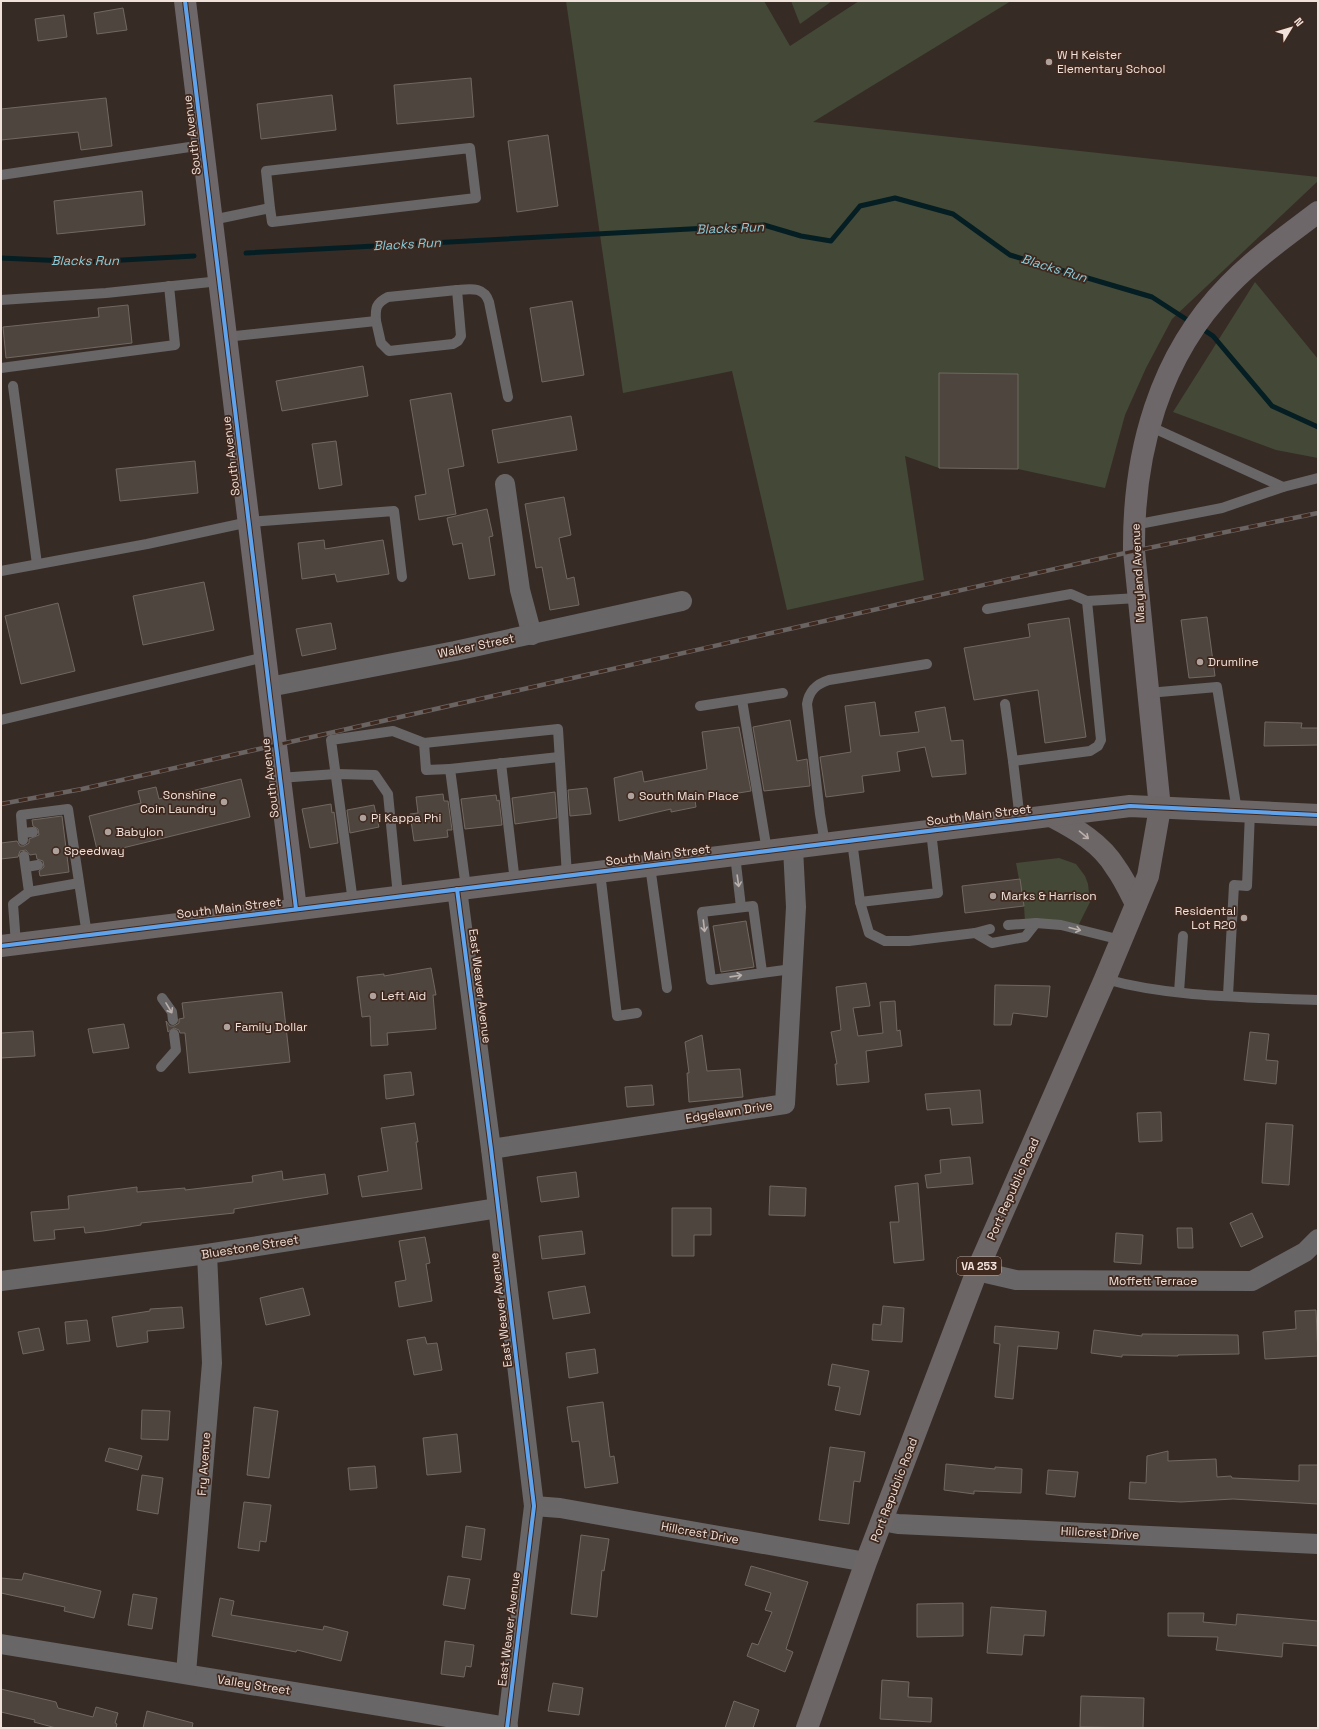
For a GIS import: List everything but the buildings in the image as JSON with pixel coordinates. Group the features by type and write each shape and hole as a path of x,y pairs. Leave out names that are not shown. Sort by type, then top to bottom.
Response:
{"main road":[{"name":"South Main Street","path":"9,945 1130,806 1318,815"},
{"name":"Port Republic Road","path":"807,1728 866,1562 977,1271 1105,979 1148,876 1160,808"},
{"path":"1051,816 1080,831 1103,852 1116,868 1136,904"}],"street":[{"name":"South Avenue","path":"185,1 296,909"},
{"name":"Maryland Avenue","path":"1160,808 1138,598 1134,525 1141,460 1149,426 1162,385 1175,358 1208,309 1249,265 1318,212"},
{"path":"506,484 520,590 532,635"},
{"name":"Walker Street","path":"269,687 532,635 682,600"},
{"name":"Edgelawn Drive","path":"491,1148 785,1104 796,907 793,848"},
{"name":"East Weaver Avenue","path":"462,889 498,1208 534,1506 507,1727"},
{"name":"Bluestone Street","path":"1,1281 207,1254 498,1208"},
{"name":"Moffett Terrace","path":"977,1271 1016,1280 1252,1281 1305,1252 1318,1239"},
{"name":"Fry Avenue","path":"186,1674 212,1362 207,1254"},
{"name":"Hillcrest Drive","path":"534,1506 560,1508 866,1562"},
{"name":"Hillcrest Drive","path":"882,1521 898,1524 1318,1544"},
{"name":"Valley Street","path":"1,1644 507,1727"}],"lane":[{"path":"1,175 203,145"},
{"path":"470,148 476,198 272,222 270,208 266,172 470,148"},
{"path":"212,220 270,208"},
{"path":"1,300 220,281"},
{"path":"1,368 175,345 169,286"},
{"path":"457,290 461,336 457,343 389,351 381,343 375,307 380,301 388,297 457,290 477,289 482,291 488,299 508,397"},
{"path":"226,337 376,320"},
{"path":"13,386 36,564"},
{"path":"1149,426 1283,486"},
{"path":"1134,525 1222,508 1283,486 1318,478"},
{"path":"1,571 147,544 249,522 394,511 402,577"},
{"path":"987,609 1071,594 1086,601 1138,598"},
{"path":"1013,761 1090,751 1098,746 1101,740 1086,601"},
{"path":"1,720 265,657"},
{"path":"825,844 807,704 812,690 821,682 829,680 927,664"},
{"path":"1148,692 1217,687 1243,811 1247,886 1234,885 1228,995"},
{"path":"700,706 783,693"},
{"path":"742,700 767,851"},
{"path":"1005,704 1020,820"},
{"path":"353,902 332,740 393,731 424,743 558,729 567,876"},
{"path":"424,743 426,770 450,769 559,757"},
{"path":"501,763 515,882"},
{"path":"450,769 462,889"},
{"path":"280,778 336,774 375,775 388,794 398,896"},
{"path":"33,832 23,836 21,815 68,809 67,826 72,859 79,883 87,935"},
{"path":"860,902 938,894 931,831"},
{"path":"852,841 860,902 869,933 885,941 909,941 975,932 990,928"},
{"path":"735,855 742,907"},
{"path":"24,856 29,892"},
{"path":"26,867 38,865"},
{"path":"650,866 667,988"},
{"path":"600,872 617,1016 637,1013"},
{"path":"9,945 13,904 29,892 79,883"},
{"path":"762,972 753,906 702,912 711,980 792,969"},
{"path":"975,932 992,943 1025,938 1036,923"},
{"path":"1008,925 1036,923 1061,925 1121,940"},
{"path":"1179,992 1183,936"},
{"path":"1105,979 1148,989 1318,1000"},
{"path":"162,998 172,1012 173,1020"},
{"path":"161,1067 176,1050 174,1034"}],"green space":[{"path":"566,1 764,1 790,46 859,1 1011,1 813,122 1318,177 1318,181 1172,319 1146,368 1125,415 1105,488 1018,469 1018,374 940,373 939,468 905,456 924,580 787,610 732,371 623,393"},
{"path":"791,1 832,1 800,24"},
{"path":"1255,282 1318,359 1318,458 1276,450 1173,412"},
{"path":"1059,858 1076,864 1085,876 1088,884 1090,902 1074,934 1055,922 1025,922 1024,906 1016,863"}],"waterway":[{"name":"Blacks Run","path":"246,253 764,225 801,236 831,241 860,206 895,198 953,214 1010,255 1152,297 1192,323"},
{"name":"Blacks Run","path":"1,258 87,262 194,256"},
{"name":"Blacks Run","path":"1201,328 1213,336 1272,406 1318,427"}],"railway":[{"path":"1,804 82,789 1134,551 1318,513"}],"cycle path":[{"path":"185,1 296,909"},
{"path":"1,946 1130,806 1318,815"},
{"path":"457,889 491,1149 534,1506 507,1728"}],"place":[{"name":"W H Keister Elementary School","path":"1049,62"},
{"name":"Drumline","path":"1200,662"},
{"name":"South Main Place","path":"631,796"},
{"name":"Sonshine Coin Laundry","path":"224,802"},
{"name":"Pi Kappa Phi","path":"363,818"},
{"name":"Babylon","path":"108,832"},
{"name":"Speedway","path":"56,851"},
{"name":"Marks & Harrison","path":"993,896"},
{"name":"Residental Lot R20","path":"1244,918"},
{"name":"Left Aid","path":"373,996"},
{"name":"Family Dollar","path":"227,1027"}]}
